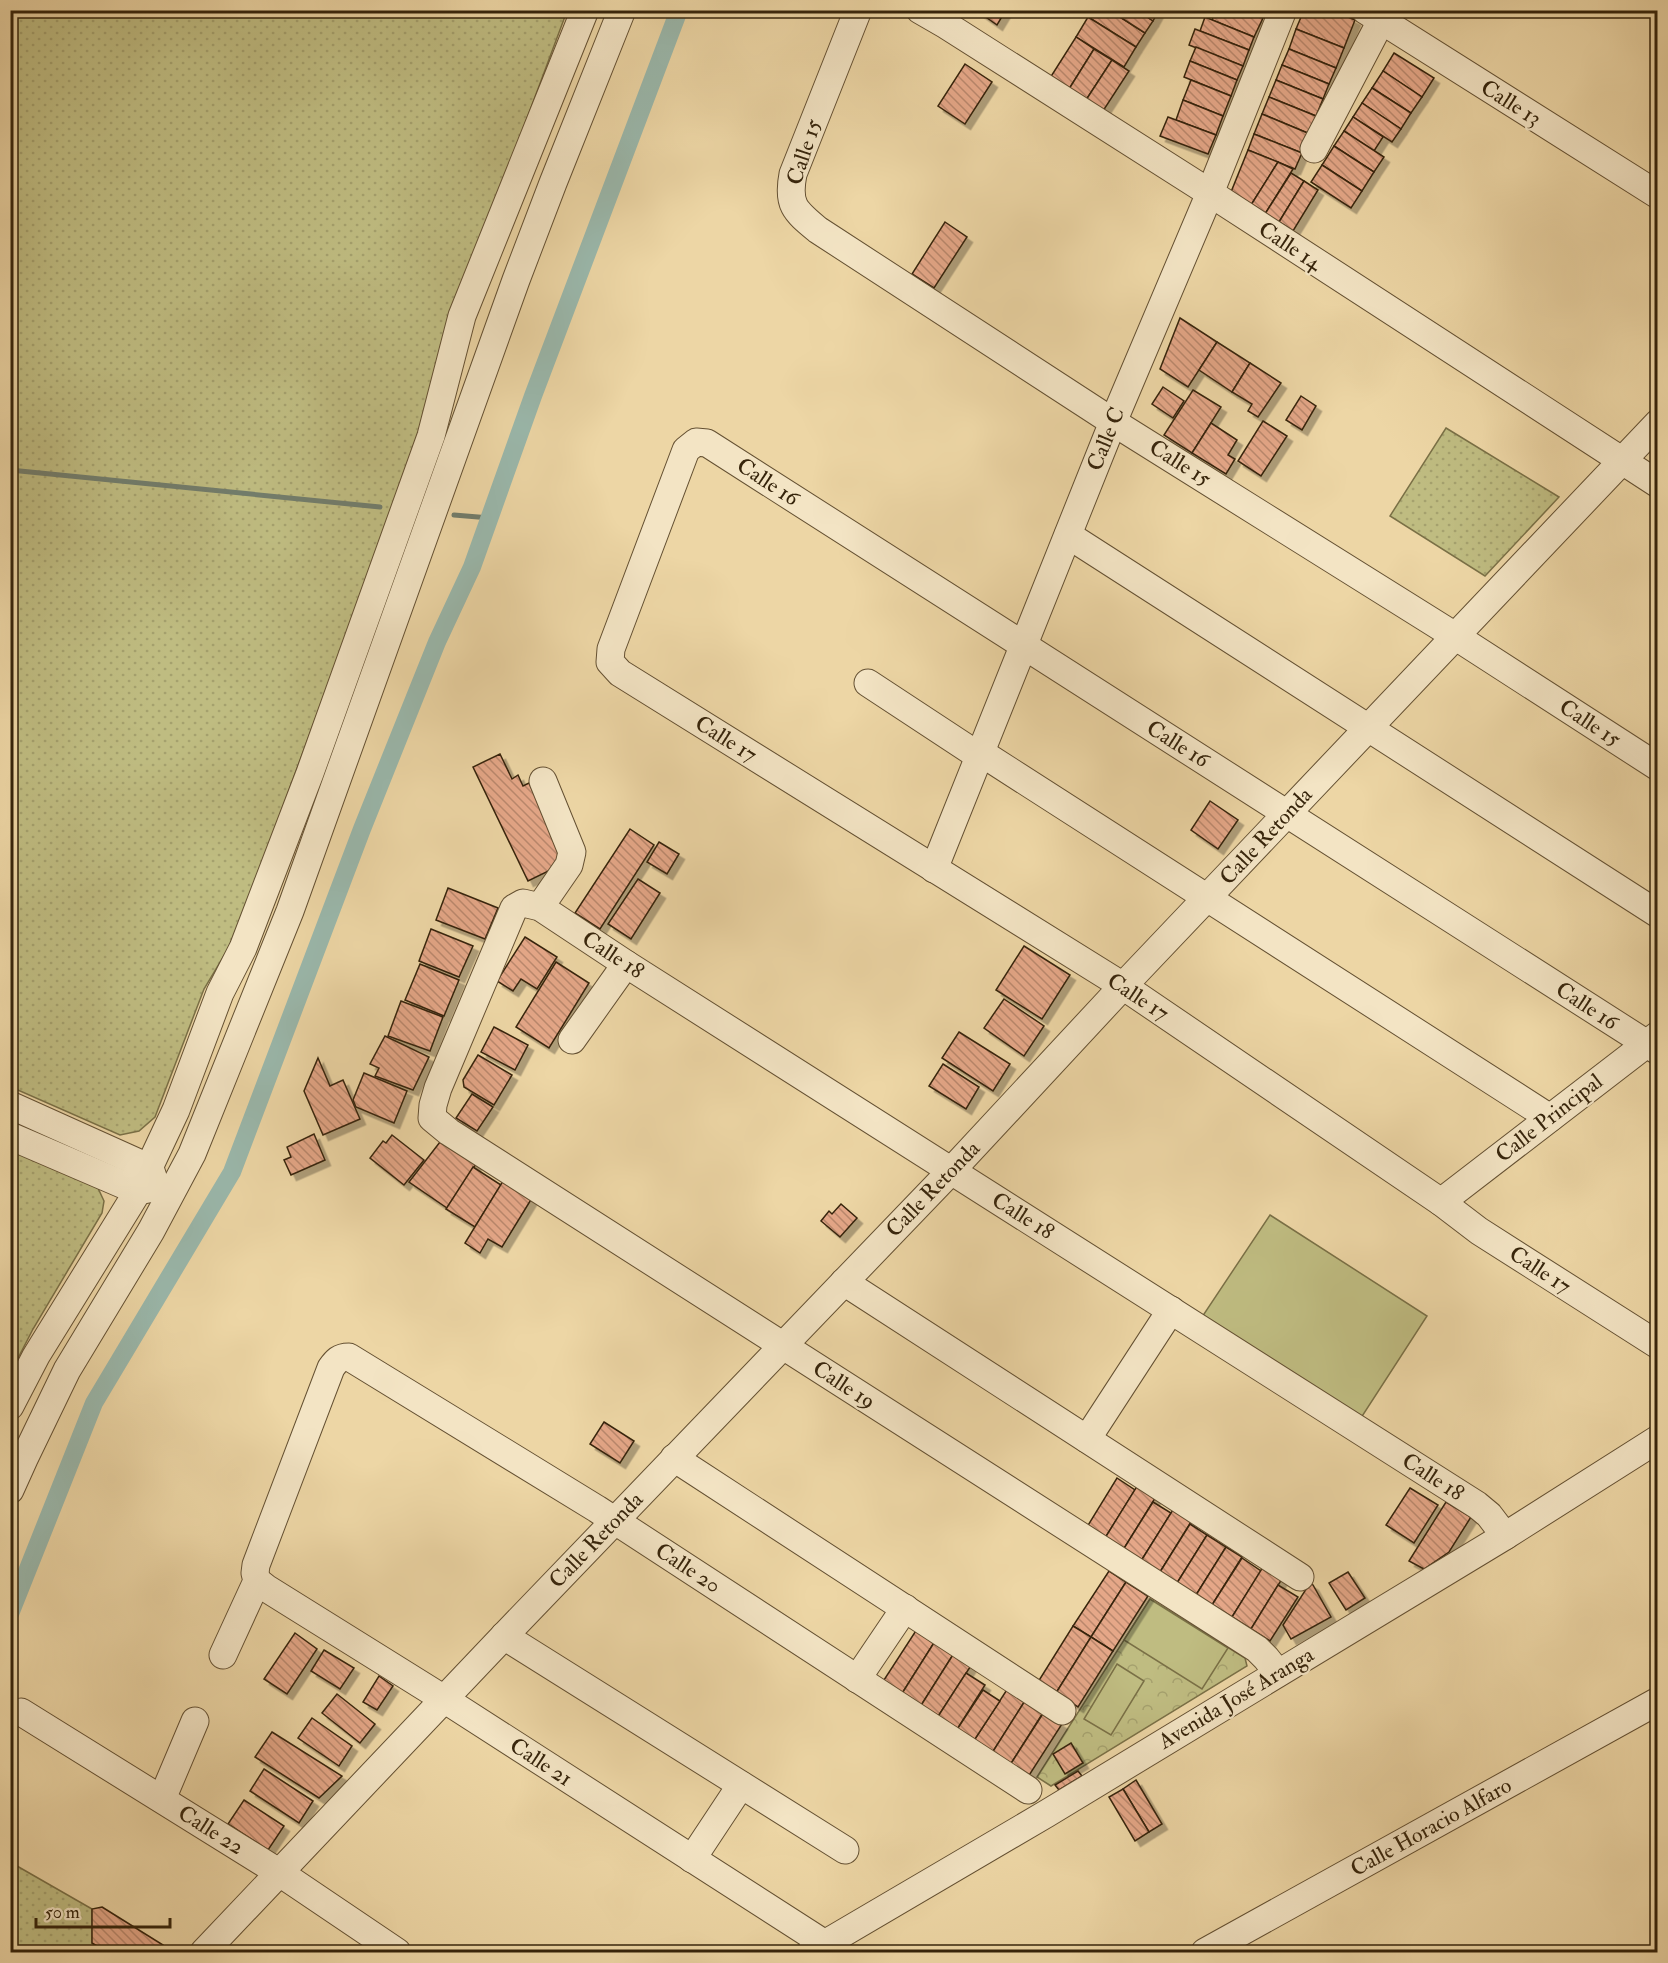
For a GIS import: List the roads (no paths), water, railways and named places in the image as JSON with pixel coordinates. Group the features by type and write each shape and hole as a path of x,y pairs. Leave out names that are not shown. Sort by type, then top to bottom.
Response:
{"street":[{"path":"10,1406 36,1356 148,1182 220,993 243,948 310,773 431,436 462,316 585,10"},
{"path":"10,1490 67,1370 151,1231 192,1154 290,911 552,183 622,10"},
{"name":"Calle 15","path":"858,10 793,174 790,191 792,203 798,214 818,230 1113,422 1455,636 1658,767"},
{"name":"Calle 14","path":"920,10 1210,193 1658,484"},
{"name":"Calle C","path":"934,869 1113,422 1210,193 1283,10"},
{"path":"1314,149 1373,16"},
{"name":"Calle 13","path":"1373,16 1658,195"},
{"path":"545,108 563,97 579,83 594,68 606,50"},
{"path":"545,108 554,145 552,183"},
{"name":"Calle Retonda","path":"204,1953 504,1635 951,1171 1123,986 1658,423"},
{"name":"Calle 16","path":"610,662 611,649 686,450 696,442 707,443 1023,646 1654,1043"},
{"path":"1068,536 1658,914"},
{"name":"Calle 17","path":"610,662 620,673 1123,986 1441,1202 1479,1231 1658,1345"},
{"path":"868,683 1550,1118"},
{"path":"537,906 569,866 572,852 543,781"},
{"name":"Calle 19","path":"537,906 523,903 514,908 438,1088 432,1118 449,1132 1257,1649 1278,1673"},
{"name":"Calle 18","path":"537,906 1477,1505 1505,1536"},
{"path":"572,1040 626,964"},
{"name":"Calle Principal","path":"1441,1202 1550,1118 1654,1043"},
{"path":"10,1105 148,1182 157,1210 151,1231"},
{"path":"10,1136 148,1182 177,1174 192,1154"},
{"path":"844,1282 1300,1577"},
{"path":"1087,1439 1171,1310"},
{"name":"Calle 20","path":"257,1581 256,1565 327,1379 336,1360 349,1357 614,1521 1028,1790"},
{"name":"Avenida José Aranga","path":"818,1948 1046,1814 1505,1536 1658,1439"},
{"path":"674,1458 1062,1711"},
{"path":"223,1655 257,1581"},
{"name":"Calle 21","path":"257,1581 692,1859 818,1948"},
{"path":"857,1679 904,1608"},
{"path":"504,1635 845,1850"},
{"name":"Calle Horacio Alfaro","path":"1205,1953 1658,1701"},
{"name":"Calle 22","path":"21,1712 279,1873 397,1953"},
{"path":"162,1799 195,1721"},
{"path":"692,1859 741,1785"}],"waterway":[{"path":"10,1614 94,1403 232,1172 362,829 437,642 472,567 533,396 679,10"},
{"path":"10,470 380,507"},
{"path":"454,515 490,518"}]}
